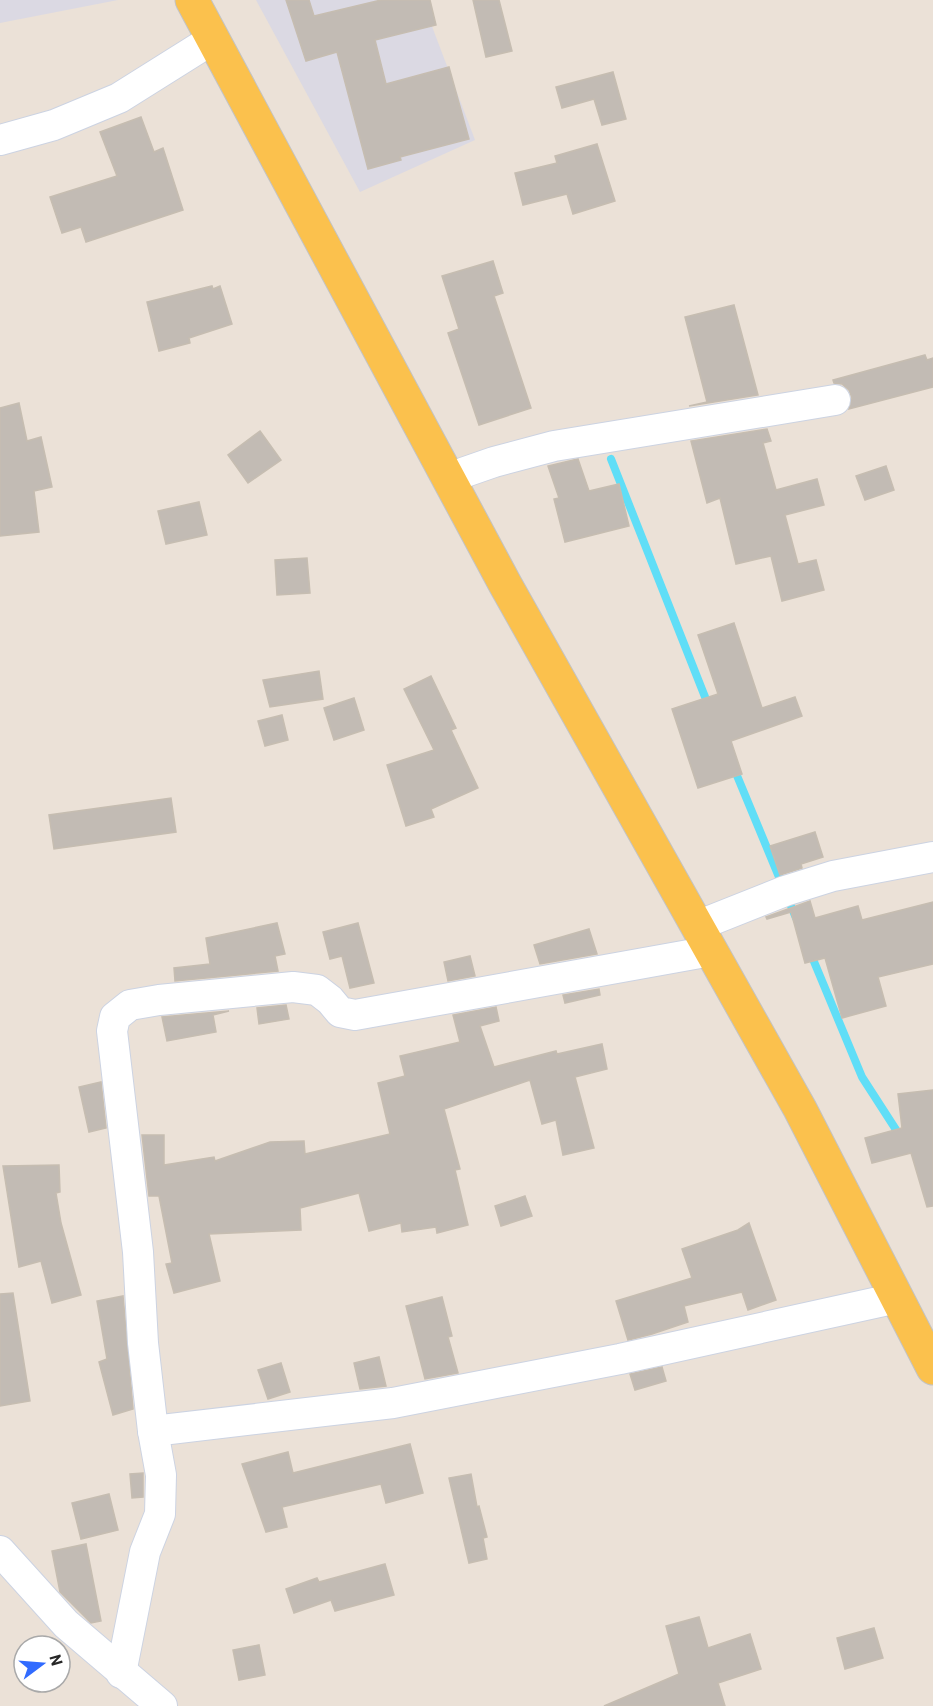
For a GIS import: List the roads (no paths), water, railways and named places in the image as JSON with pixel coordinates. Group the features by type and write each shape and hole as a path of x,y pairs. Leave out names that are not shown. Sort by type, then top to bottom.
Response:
{"main road":[{"path":"192,0 505,584 800,1109 933,1368"}],"street":[{"path":"0,140 54,125 118,98 213,39"},
{"path":"448,478 554,446 835,400"},
{"path":"121,1673 145,1552 160,1514 161,1475 153,1431 143,1343 138,1252 112,1031 115,1017 130,1005 159,1000 293,987 316,990 330,1000 340,1012 355,1015 704,938 785,891 833,876 933,857"},
{"path":"153,1431 393,1403 620,1359 897,1298"},
{"path":"0,1551 66,1624 162,1706"}],"waterway":[{"path":"611,459 709,707"},
{"path":"733,766 796,918"},
{"path":"810,952 862,1077 902,1139"}]}
